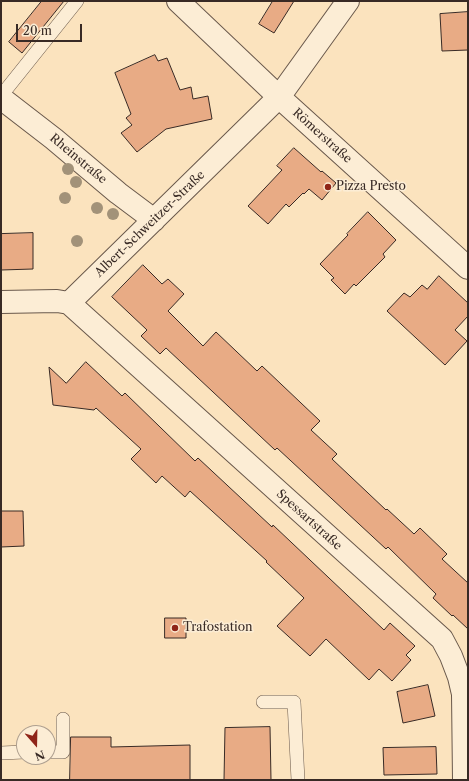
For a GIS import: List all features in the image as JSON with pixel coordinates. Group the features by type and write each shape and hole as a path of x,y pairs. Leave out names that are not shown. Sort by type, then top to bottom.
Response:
{"street":[{"name":"Römerstraße","path":"178,1 279,97 468,268"},
{"name":"Albert-Schweitzer-Straße","path":"69,303 279,97 348,1"},
{"name":"Rheinstraße","path":"1,97 118,193 154,220"},
{"path":"1,302 57,301 69,303"},
{"name":"Spessartstraße","path":"69,303 442,640 451,656 459,677 463,694 464,780"}],"lane":[{"path":"1,97 77,1"},
{"path":"264,702 294,702 298,780"},
{"path":"56,752 63,752 63,719"},
{"path":"1,753 16,752"}],"building":[{"path":"42,1 64,1 22,53 9,42"},
{"path":"273,1 294,1 274,33 259,24"},
{"path":"468,12 468,50 442,51 440,14"},
{"path":"155,55 158,61 167,58 180,90 191,87 193,99 208,96 212,119 166,129 137,152 121,133 132,125 126,118 131,114 115,73"},
{"path":"294,148 336,183 322,200 309,189 289,207 286,204 268,224 248,206 282,170 277,166"},
{"path":"368,212 396,240 383,254 385,257 356,286 354,284 345,294 331,280 334,278 320,264"},
{"path":"33,233 33,269 1,270 1,234"},
{"path":"143,265 162,284 168,279 184,294 168,311 203,346 216,332 257,371 262,366 320,421 311,430 337,454 332,459 414,534 420,528 447,554 442,559 468,583 468,629 433,598 436,594 388,547 386,549 277,448 275,450 166,348 160,354 141,336 147,330 112,297"},
{"path":"439,276 468,303 468,316 455,330 467,341 445,365 387,311 404,293 410,297 422,285 427,289"},
{"path":"86,362 122,396 125,393 195,461 198,458 272,527 273,525 384,630 390,623 415,646 406,655 411,660 392,681 379,669 369,680 326,639 310,656 277,626 304,598 266,562 267,561 190,491 185,497 162,476 156,483 131,459 141,449 96,408 94,410 53,405 49,367 66,383"},
{"path":"1,511 23,511 24,546 1,547"},
{"name":"Trafostation","path":"165,618 186,618 186,638 165,638"},
{"path":"428,685 435,716 403,723 397,692"},
{"path":"270,727 271,780 224,780 225,728"},
{"path":"71,737 111,737 111,747 190,745 190,780 70,780"},
{"path":"436,747 437,774 384,775 383,748"}],"place":[{"name":"Pizza Presto","path":"328,187"},
{"name":"Trafostation","path":"175,628"}]}
